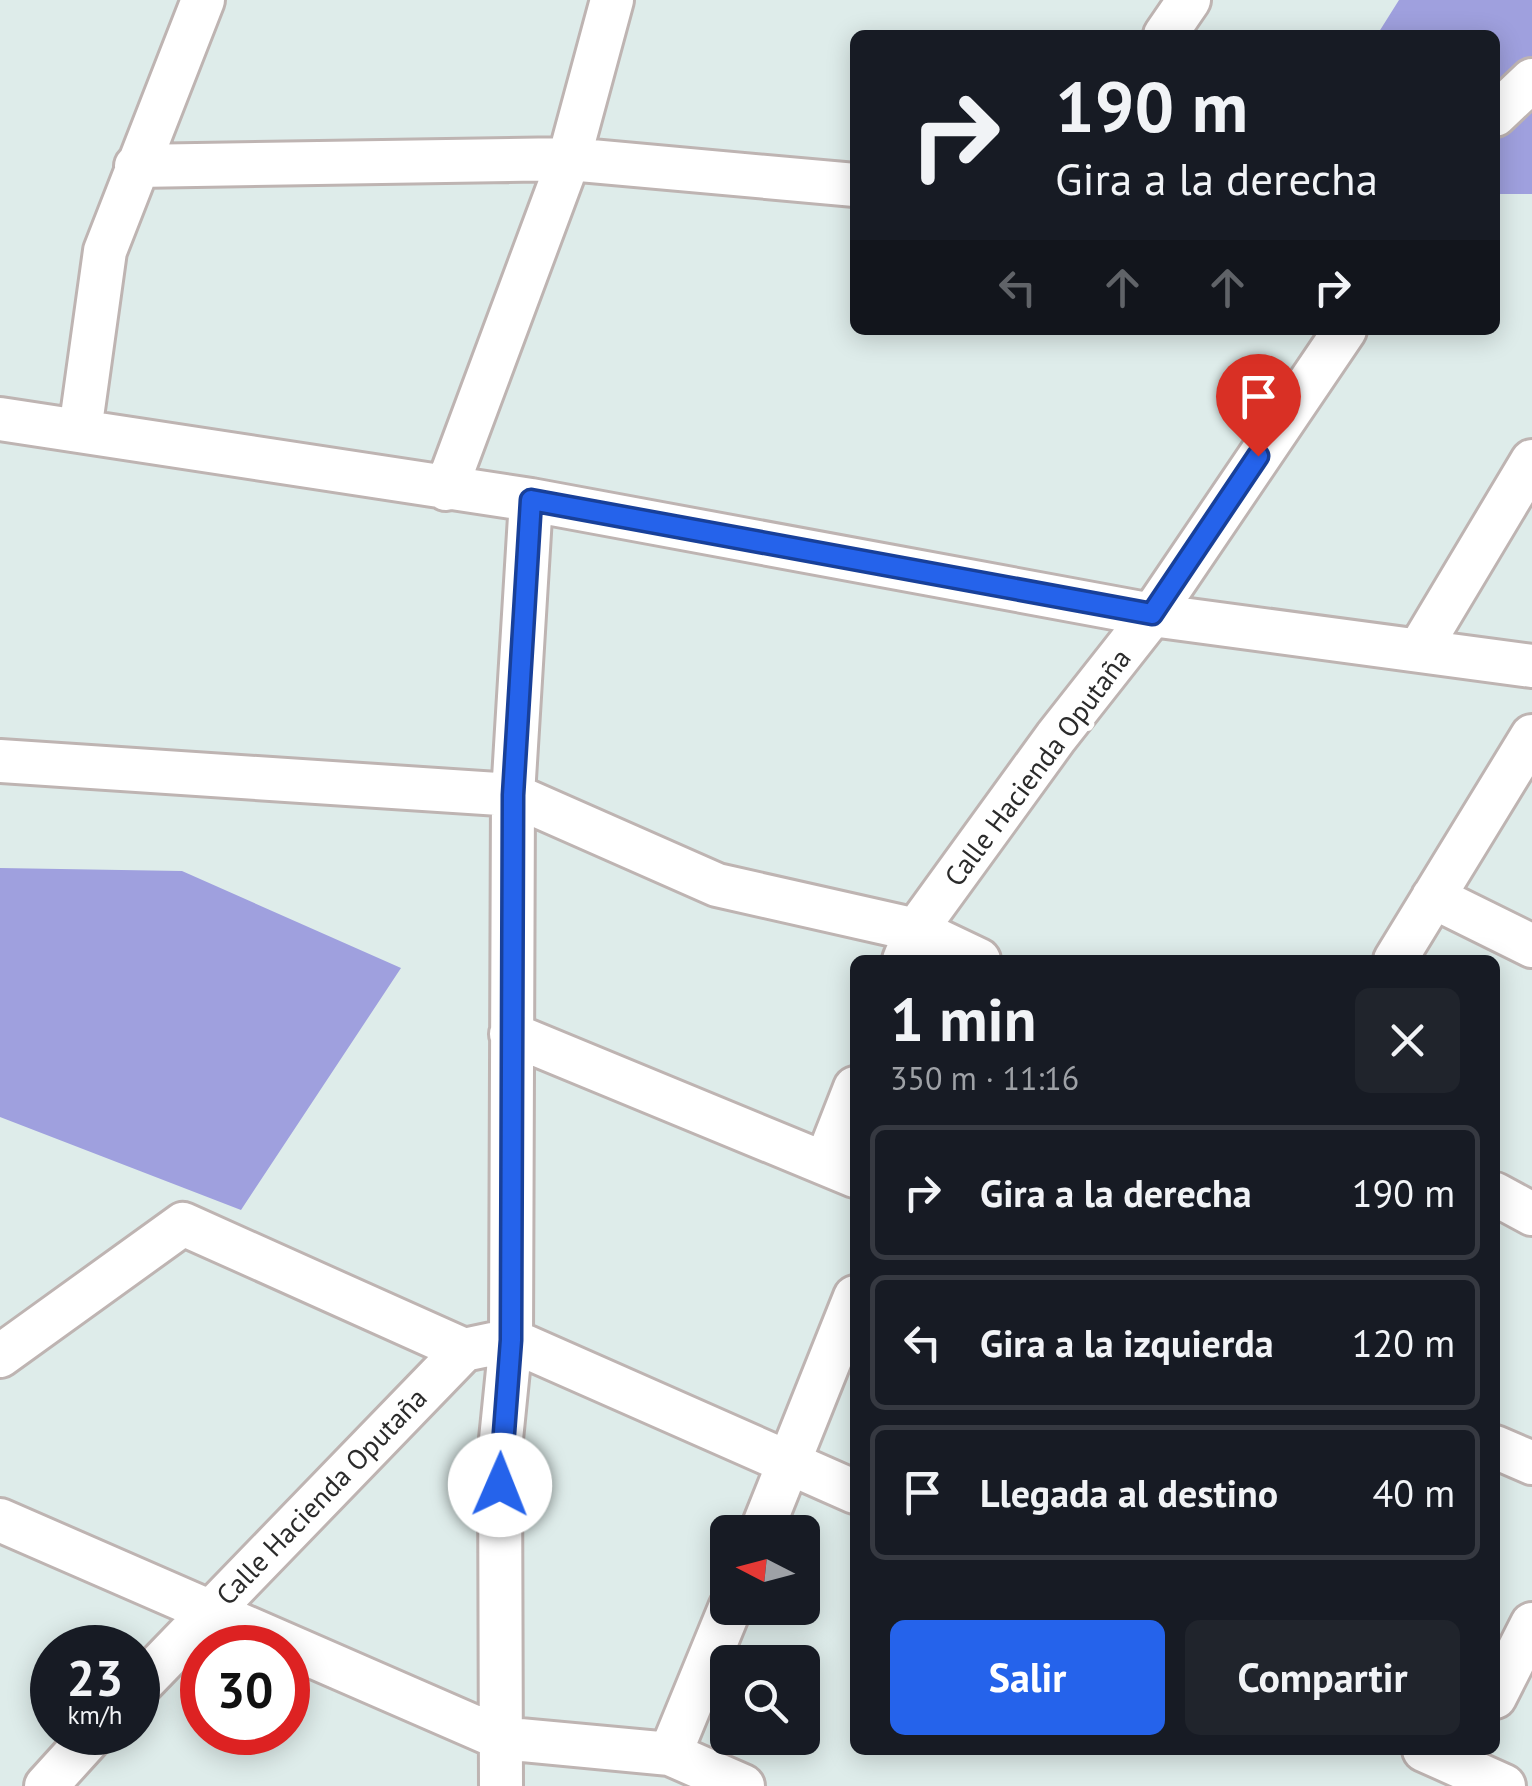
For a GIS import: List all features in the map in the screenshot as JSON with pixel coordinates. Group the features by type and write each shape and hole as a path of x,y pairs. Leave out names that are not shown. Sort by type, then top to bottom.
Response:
{"street":[{"path":"80,432 105,252 203,0"},
{"path":"446,489 569,159 612,0"},
{"path":"1168,30 1189,0"},
{"path":"1500,111 1532,80"},
{"path":"136,166 569,159 850,184"},
{"name":"Calle Hacienda Oputaña","path":"910,945 1152,614 1342,335"},
{"path":"0,419 531,500 1152,614 1532,666"},
{"path":"1419,650 1532,461"},
{"path":"501,1786 500,1449 511,1340 513,795 531,500"},
{"path":"1398,955 1532,736"},
{"path":"0,760 513,795 718,885 910,945 956,955"},
{"path":"1434,897 1532,946"},
{"path":"511,1034 841,1169 850,1117"},
{"path":"1500,1197 1532,1214"},
{"path":"0,1356 183,1224 464,1350 511,1340 850,1490"},
{"path":"768,1515 850,1310"},
{"name":"Calle Hacienda Oputaña","path":"160,1663 464,1350"},
{"path":"1500,1449 1532,1463"},
{"path":"0,1520 500,1738 670,1754 743,1786"},
{"path":"1500,1686 1532,1624"},
{"path":"670,1754 723,1625"},
{"path":"46,1786 75,1755"},
{"path":"1450,1763 1504,1786"}],"shaded area":[{"path":"1399,0 1532,0 1532,194 1500,194 1500,30 1380,30"},
{"path":"0,868 182,871 401,968 241,1210 0,1117"}],"route":[{"path":"500,1485 511,1340 513,795 531,500 1152,614 1258,456"}]}
